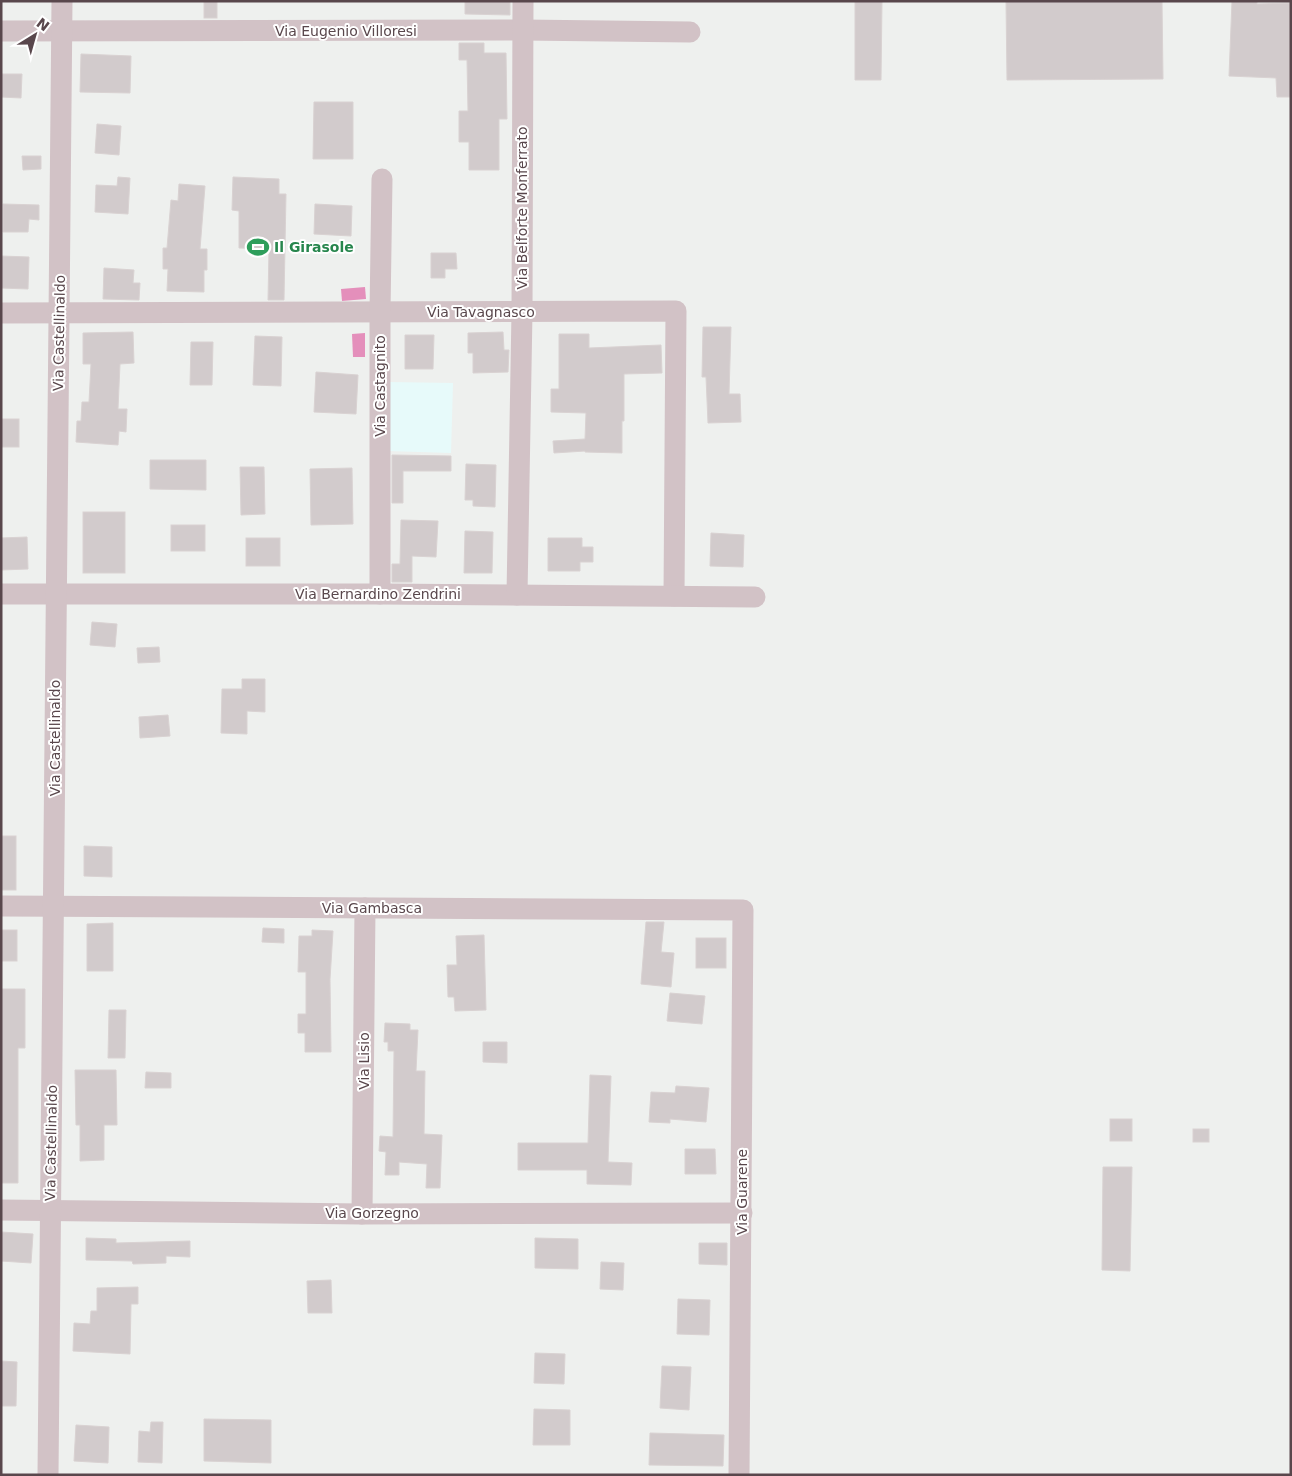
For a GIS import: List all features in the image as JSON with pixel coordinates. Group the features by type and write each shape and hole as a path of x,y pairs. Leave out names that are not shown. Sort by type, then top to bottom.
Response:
{"street":[{"name":"Via Castellinaldo","path":"48,1475 62,1"},
{"name":"Via Belforte Monferrato","path":"517,595 522,312 523,1"},
{"name":"Via Eugenio Villoresi","path":"1,31 523,30 690,32"},
{"name":"Via Castagnito","path":"380,594 382,179"},
{"name":"Via Tavagnasco","path":"1,313 676,311 674,596"},
{"name":"Via Bernardino Zendrini","path":"1,594 380,594 755,597"},
{"name":"Via Gambasca","path":"1,906 743,910"},
{"name":"Via Lisio","path":"362,1214 365,908"},
{"name":"Via Guarene","path":"739,1475 743,910"},
{"name":"Via Gorzegno","path":"1,1210 362,1214 742,1212"}],"shaded area":[{"path":"365,287 366,299 342,301 341,289"},
{"path":"365,333 365,357 353,357 352,334"},
{"path":"388,382 453,383 451,453 387,451"}],"building":[{"path":"204,1 217,1 217,18 204,18"},
{"path":"465,1 510,1 510,15 465,14"},
{"path":"855,1 882,1 881,80 855,80"},
{"path":"1006,1 1162,1 1163,79 1007,80"},
{"path":"1232,1 1257,1 1257,4 1291,3 1291,97 1277,97 1276,78 1229,76"},
{"path":"459,43 484,43 484,53 506,53 507,119 499,119 499,170 469,170 469,142 459,142 459,111 468,111 467,60 459,60"},
{"path":"81,54 131,56 130,93 80,92"},
{"path":"1,74 22,74 21,98 1,97"},
{"path":"314,102 353,102 353,159 313,159"},
{"path":"97,124 121,126 119,155 95,153"},
{"path":"22,156 41,156 41,169 23,170"},
{"path":"118,177 130,178 128,214 95,212 96,185 117,186"},
{"path":"233,177 279,179 279,194 286,194 284,300 268,300 269,249 239,248 239,211 232,210"},
{"path":"179,184 205,186 200,249 207,249 207,270 204,270 204,292 167,291 168,269 163,269 163,248 167,248 171,200 178,201"},
{"path":"3,204 39,205 39,220 29,219 28,232 3,232"},
{"path":"315,204 352,206 351,236 314,234"},
{"path":"431,253 456,253 457,269 445,269 445,278 431,278"},
{"path":"1,256 29,257 28,289 1,288"},
{"path":"104,268 134,270 133,283 140,283 139,300 103,299"},
{"path":"703,327 731,327 729,394 740,394 741,422 708,423 706,377 702,377"},
{"path":"133,332 134,363 120,364 118,409 127,409 126,432 119,431 118,445 76,442 77,421 81,421 82,402 89,402 91,364 83,364 83,333"},
{"path":"503,332 504,350 509,350 508,372 473,373 473,353 468,353 468,333"},
{"path":"559,334 589,334 589,348 661,345 662,373 624,374 622,453 585,451 554,453 553,441 585,439 586,413 551,412 551,389 559,389"},
{"path":"405,335 434,335 433,369 405,369"},
{"path":"255,336 282,337 281,386 253,385"},
{"path":"191,342 213,342 212,385 190,385"},
{"path":"316,372 358,375 356,414 314,412"},
{"path":"1,419 19,419 19,447 1,447"},
{"path":"392,455 451,456 451,471 403,471 403,503 392,503"},
{"path":"150,460 206,460 206,490 150,489"},
{"path":"466,464 496,465 495,507 473,506 473,500 465,500"},
{"path":"240,467 264,467 265,514 241,515"},
{"path":"352,468 353,524 311,525 310,469"},
{"path":"83,512 125,512 125,573 83,573"},
{"path":"401,520 438,521 436,557 412,556 412,582 392,582 392,564 400,564"},
{"path":"171,525 205,525 205,551 171,551"},
{"path":"465,531 493,532 492,573 464,573"},
{"path":"711,533 744,535 743,567 710,566"},
{"path":"27,537 28,569 1,570 1,538"},
{"path":"246,538 280,538 280,566 246,566"},
{"path":"548,538 582,538 582,547 593,547 593,562 580,562 580,571 548,571"},
{"path":"92,622 117,624 115,647 90,645"},
{"path":"159,647 160,662 138,663 137,648"},
{"path":"242,679 265,679 265,712 247,711 247,734 221,733 222,689 242,689"},
{"path":"168,715 170,736 140,738 139,717"},
{"path":"1,836 16,836 16,890 1,890"},
{"path":"84,846 112,847 112,877 84,876"},
{"path":"646,922 664,922 661,952 674,953 671,987 641,984"},
{"path":"113,923 113,971 87,971 87,924"},
{"path":"263,928 284,929 284,943 262,942"},
{"path":"1,930 17,930 17,961 1,961"},
{"path":"312,930 333,931 330,979 331,1052 305,1052 305,1033 298,1033 298,1014 306,1014 306,972 298,972 299,936 312,936"},
{"path":"484,935 486,1010 455,1011 454,997 448,997 447,965 457,965 456,936"},
{"path":"696,938 726,938 726,968 696,968"},
{"path":"1,989 25,989 25,1048 18,1048 18,1183 1,1183"},
{"path":"670,993 705,996 702,1024 667,1021"},
{"path":"109,1010 126,1010 125,1058 108,1058"},
{"path":"385,1023 410,1024 410,1030 418,1030 416,1071 425,1071 424,1134 442,1135 440,1188 426,1188 427,1164 399,1162 399,1175 385,1175 386,1152 379,1151 380,1136 393,1137 394,1051 388,1051 388,1042 384,1042"},
{"path":"483,1042 507,1042 507,1063 483,1062"},
{"path":"75,1070 116,1070 117,1125 104,1125 104,1160 80,1161 80,1125 76,1125"},
{"path":"146,1072 171,1073 171,1088 145,1088"},
{"path":"590,1075 611,1076 608,1162 632,1163 631,1185 587,1184 587,1170 518,1170 518,1143 588,1143"},
{"path":"676,1086 709,1088 706,1122 670,1119 670,1123 649,1122 651,1092 675,1093"},
{"path":"1110,1119 1132,1119 1132,1141 1110,1141"},
{"path":"1193,1129 1209,1129 1209,1142 1193,1142"},
{"path":"685,1149 715,1149 716,1174 685,1174"},
{"path":"1103,1167 1132,1167 1130,1271 1102,1270"},
{"path":"1,1232 33,1234 31,1263 1,1261"},
{"path":"86,1238 116,1239 116,1243 190,1241 190,1257 166,1256 166,1263 133,1264 132,1261 86,1260"},
{"path":"535,1238 578,1239 578,1269 535,1268"},
{"path":"699,1243 727,1243 727,1265 699,1264"},
{"path":"601,1262 624,1263 623,1290 600,1289"},
{"path":"331,1280 332,1313 308,1313 307,1281"},
{"path":"138,1287 138,1304 131,1304 130,1354 73,1351 74,1323 90,1324 91,1311 97,1311 97,1288"},
{"path":"678,1299 710,1300 709,1335 677,1334"},
{"path":"535,1353 565,1354 564,1384 534,1383"},
{"path":"1,1361 17,1362 16,1406 1,1406"},
{"path":"662,1366 691,1367 689,1410 660,1408"},
{"path":"534,1409 570,1410 570,1445 533,1445"},
{"path":"204,1419 271,1420 271,1463 204,1461"},
{"path":"151,1422 163,1422 162,1463 138,1462 139,1431 150,1432"},
{"path":"76,1425 109,1427 108,1463 74,1461"},
{"path":"650,1433 724,1435 723,1466 649,1465"}],"place":[{"name":"Il Girasole","path":"258,247"}]}
